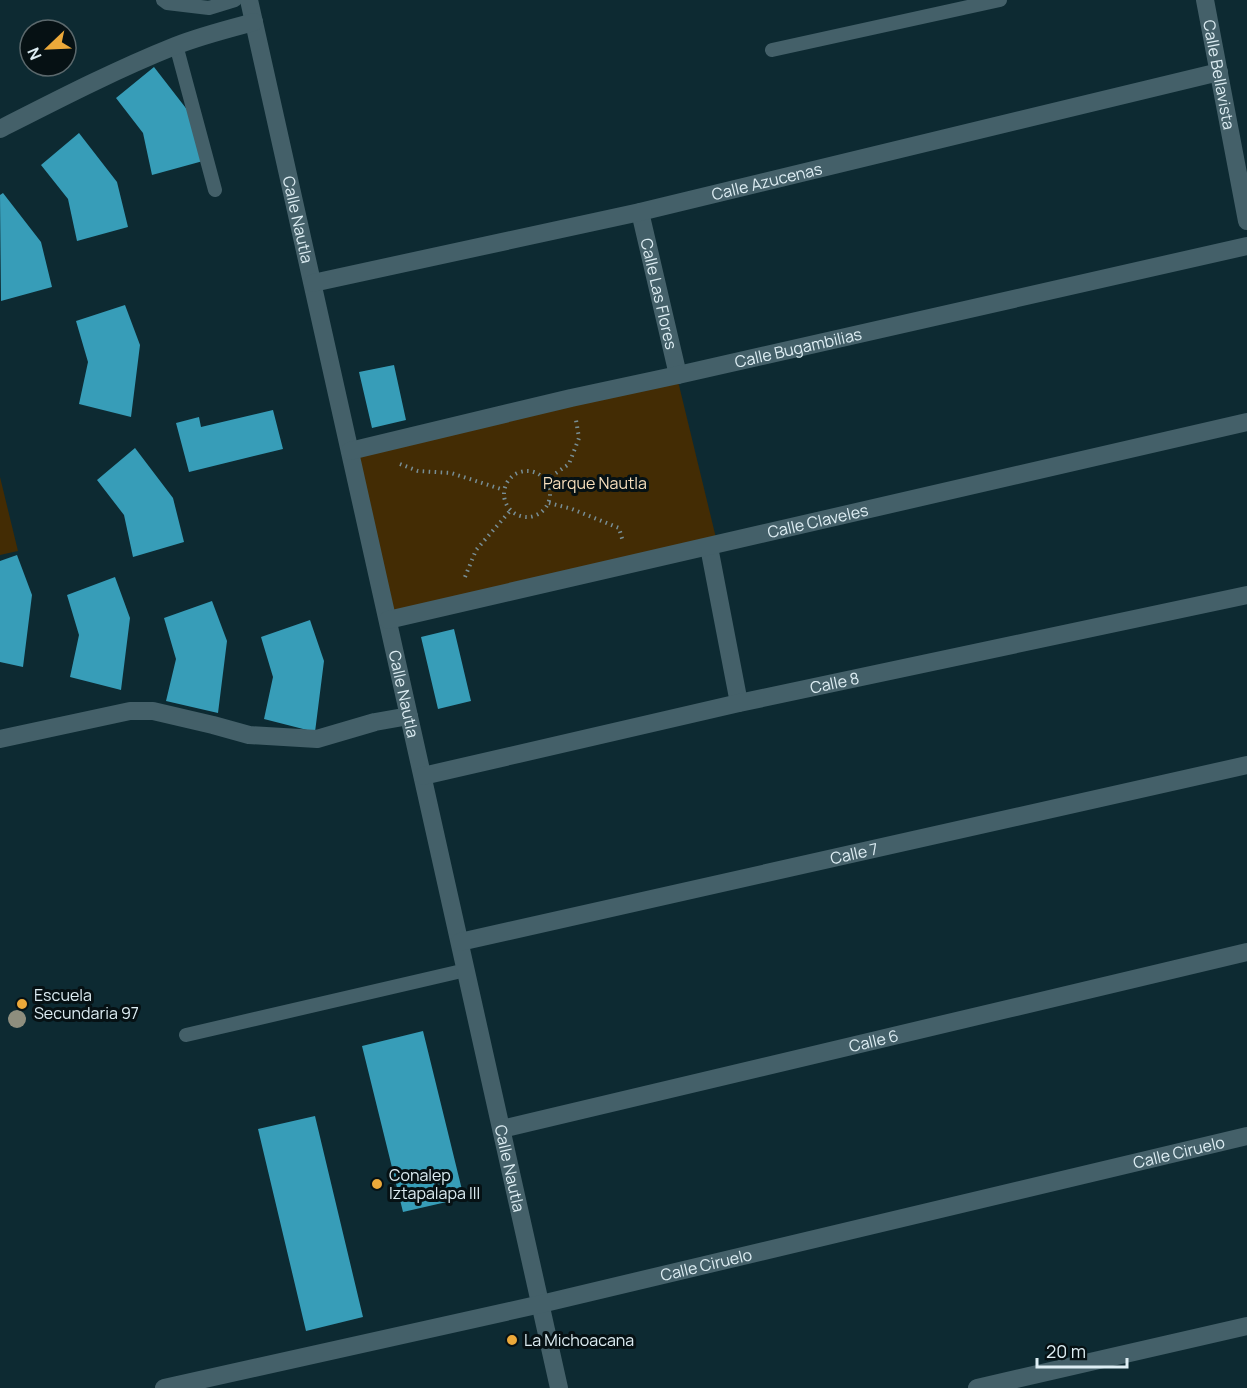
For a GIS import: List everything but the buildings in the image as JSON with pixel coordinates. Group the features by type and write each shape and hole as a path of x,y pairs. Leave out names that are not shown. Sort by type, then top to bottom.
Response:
{"street":[{"name":"Calle Nautla","path":"249,0 560,1388"},
{"name":"Calle Bellavista","path":"1205,0 1246,214"},
{"path":"0,129 86,85 176,45 254,22"},
{"name":"Calle Azucenas","path":"313,283 640,212 1219,72"},
{"name":"Calle Las Flores","path":"640,212 678,375"},
{"name":"Calle Bugambilias","path":"350,452 571,398 1247,246"},
{"name":"Calle Claveles","path":"388,620 1247,422"},
{"path":"709,547 739,703"},
{"name":"Calle 8","path":"423,776 739,703 1247,595"},
{"path":"0,739 129,711 153,711 249,735 317,739 375,722 409,716"},
{"name":"Calle 7","path":"460,942 1247,765"},
{"name":"Calle 6","path":"502,1129 1247,952"},
{"name":"Calle Ciruelo","path":"164,1388 541,1304 1247,1136"},
{"path":"977,1388 1247,1326"}],"lane":[{"path":"163,0 167,3 209,8 235,0"},
{"path":"772,50 1000,0"},
{"path":"176,45 214,190"},
{"path":"186,1035 466,970"}],"path":[{"path":"546,480 569,464 579,438 571,398"},
{"path":"384,443 392,460 418,471 451,473 504,490"},
{"path":"525,470 540,474 546,480 551,495 545,509 531,517 524,517 510,511 504,497 504,490 511,476 525,470"},
{"path":"549,503 572,509 619,528 629,565"},
{"path":"453,605 476,550 510,511"}],"green space":[{"name":"Parque Nautla","path":"677,377 717,542 388,620 350,451"},
{"path":"0,477 18,551 0,555"}],"place":[{"name":"Escuela Secundaria 97","path":"22,1004"},
{"name":"Conalep Iztapalapa III","path":"377,1184"},
{"name":"La Michoacana","path":"512,1340"}]}
